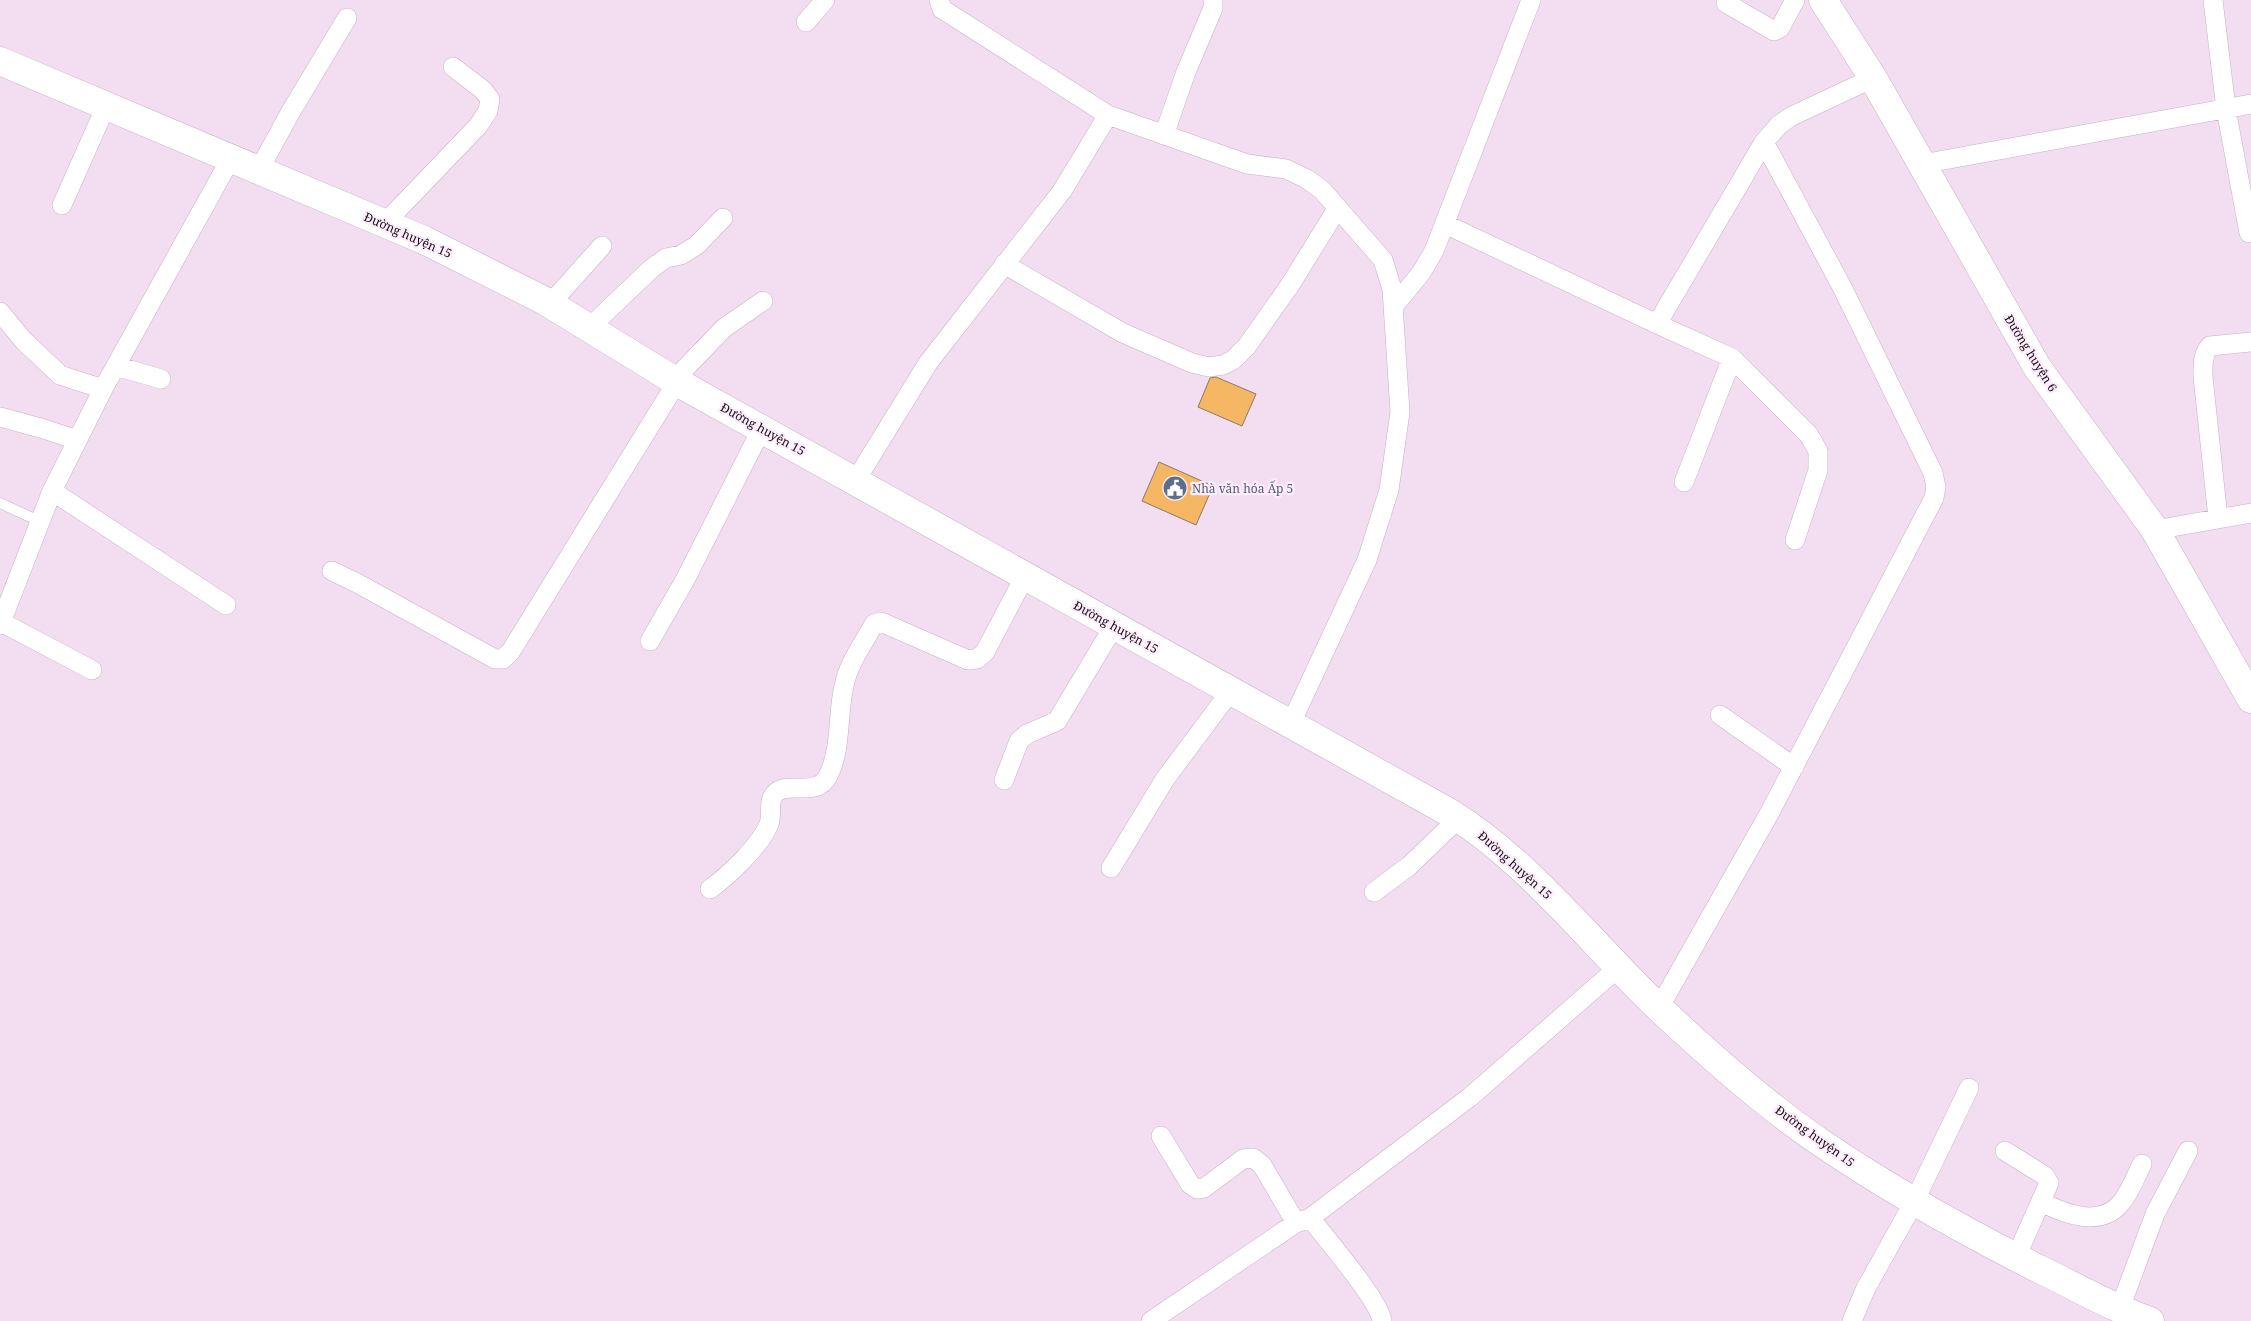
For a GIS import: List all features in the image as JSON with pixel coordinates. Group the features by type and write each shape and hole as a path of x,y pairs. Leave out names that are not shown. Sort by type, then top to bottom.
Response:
{"street":[{"path":"806,22 825,0"},
{"path":"939,0 942,9 1108,115 1247,164 1286,169 1307,179 1315,184 1383,260 1392,289 1400,412 1389,490 1367,560 1291,723"},
{"path":"1164,135 1186,72 1213,8 1213,0"},
{"path":"1393,307 1421,273 1434,251 1531,0"},
{"path":"1726,3 1774,31 1780,28 1795,0"},
{"name":"Đường huyện 6","path":"1823,0 1873,78 2037,367 2154,530 2251,699"},
{"path":"2213,0 2226,109 2248,233"},
{"path":"259,170 290,113 347,18"},
{"name":"Đường huyện 15","path":"0,61 424,240 550,304 676,381 1458,818 1482,834 1549,896 1660,1008 1736,1077 1818,1141 1914,1202 2016,1257 2150,1321"},
{"path":"384,224 478,126 488,111 490,99 484,90 453,67"},
{"path":"1657,324 1764,142 1790,117 1873,78"},
{"path":"1922,164 2251,104"},
{"path":"62,204 106,106"},
{"path":"856,480 928,363 1062,191 1108,115"},
{"path":"1660,1008 1794,767 1919,528 1934,498 1936,488 1933,473 1842,287 1764,142"},
{"path":"92,670 1,624 39,520 77,440 103,389 231,158"},
{"path":"1004,264 1123,333 1192,362 1210,367 1223,365 1233,360 1247,346 1290,285 1337,209"},
{"path":"589,328 652,268 666,258 681,255 698,245 723,218"},
{"path":"1445,224 1732,358 1809,435 1818,451 1818,470 1795,540"},
{"path":"550,304 602,246"},
{"path":"332,571 495,659 503,659 511,651 676,381 724,328 763,301"},
{"path":"0,312 29,346 60,375 103,389"},
{"path":"2218,518 2203,377 2203,360 2206,350 2210,346 2251,342"},
{"path":"1684,482 1732,358"},
{"path":"116,366 161,380"},
{"path":"0,417 77,440"},
{"path":"650,641 685,580 762,428"},
{"path":"52,491 226,605"},
{"path":"2154,530 2251,513"},
{"path":"710,889 731,874 754,846 768,825 772,798 778,790 812,788 823,784 826,780 837,748 843,687 847,673 874,624 881,622 968,660 977,659 985,652 1025,576"},
{"path":"1004,780 1019,741 1027,734 1057,721 1114,626"},
{"path":"1111,868 1165,779 1230,692"},
{"path":"1720,715 1794,767"},
{"path":"1374,892 1409,866 1458,818"},
{"path":"1152,1321 1303,1220 1470,1097 1619,967"},
{"path":"1852,1321 1866,1288 1914,1202 1969,1088"},
{"path":"1161,1136 1190,1184 1197,1189 1204,1188 1243,1159 1253,1158 1262,1165 1303,1220 1370,1297 1381,1313 1382,1321"},
{"path":"2005,1151 2045,1176 2049,1183 2016,1257"},
{"path":"2120,1308 2156,1214 2188,1151"},
{"path":"2041,1202 2066,1214 2081,1217 2107,1213 2121,1204 2142,1164"}],"lane":[{"path":"0,503 39,520"}],"building":[{"path":"1216,377 1256,394 1242,426 1198,407 1210,378"},
{"path":"1159,462 1213,486 1196,525 1142,501"}],"place":[{"name":"Nhà văn hóa Ấp 5","path":"1175,488"}]}
